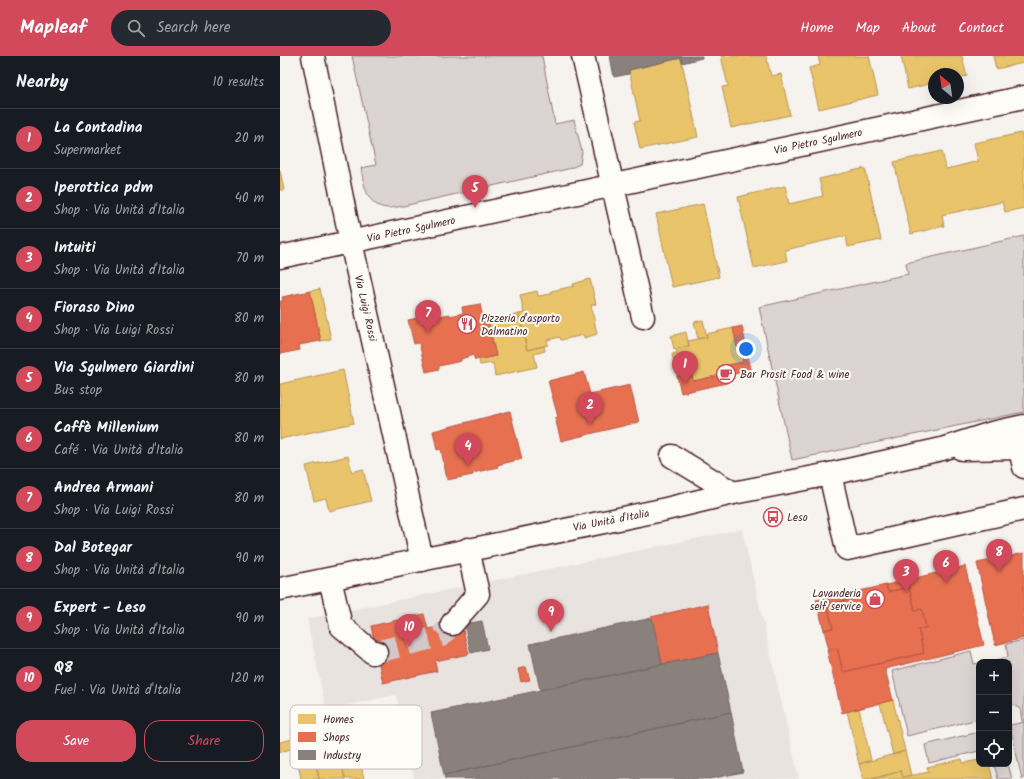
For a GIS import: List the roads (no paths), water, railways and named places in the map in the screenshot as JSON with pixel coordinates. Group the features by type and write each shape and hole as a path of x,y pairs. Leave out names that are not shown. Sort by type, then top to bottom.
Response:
{"street":[{"name":"Via Luigi Rossi","path":"313,56 351,242 422,560"},
{"path":"583,56 643,317"},
{"name":"Via Pietro Sgulmero","path":"280,257 1024,97"},
{"name":"Via Unità d'Italia","path":"280,589 830,474 942,449 992,433 1024,426"},
{"name":"Via Unità d'Italia","path":"942,449 1023,455"},
{"path":"672,456 734,493"},
{"path":"830,474 847,549 1024,509"},
{"path":"452,624 478,594 468,549"},
{"path":"330,579 341,626 373,653 376,652"}],"tunnel":[{"path":"376,652 441,636 452,624"}],"place":[{"name":"Via Sgulmero Giardini","path":"475,208"},
{"name":"Pizzeria d'asporto Dalmatino","path":"467,324"},
{"name":"Andrea Armani","path":"428,333"},
{"name":"Bar Prosit Food & wine","path":"726,374"},
{"name":"La Contadina","path":"685,384"},
{"name":"Iperottica pdm","path":"590,425"},
{"name":"Fioraso Dino","path":"468,466"},
{"name":"Leso","path":"773,517"},
{"name":"Dal Botegar","path":"999,572"},
{"name":"Caffè Millenium","path":"946,583"},
{"name":"Intuiti","path":"906,592"},
{"name":"Lavanderia self service","path":"875,599"},
{"name":"Expert - Leso","path":"551,632"},
{"name":"Q8","path":"409,647"}]}
